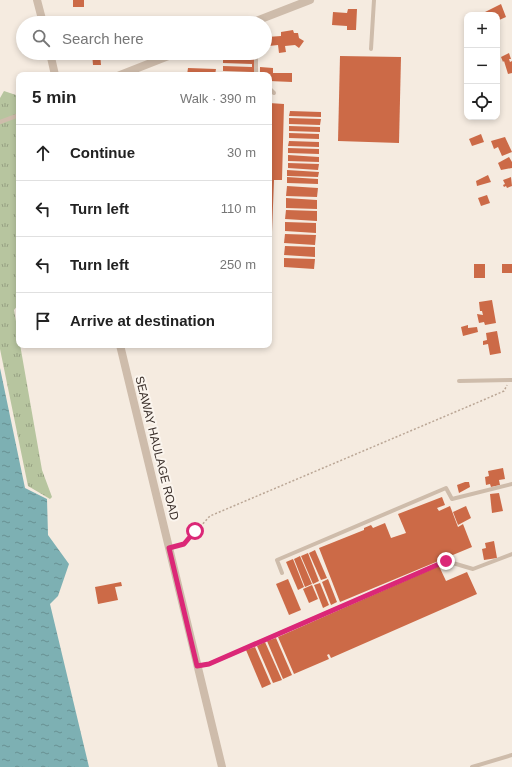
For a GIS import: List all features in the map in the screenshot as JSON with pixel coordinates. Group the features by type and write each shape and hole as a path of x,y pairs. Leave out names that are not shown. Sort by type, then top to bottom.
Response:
{"street":[{"path":"37,0 41,16"},
{"path":"269,16 310,0"},
{"path":"52,60 54,72"},
{"path":"128,72 158,60"},
{"name":"SEAWAY HAULAGE ROAD","path":"121,348 222,767"}],"lane":[{"path":"371,49 374,0"},
{"path":"256,60 256,72"},
{"path":"0,122 16,116"},
{"path":"459,381 511,380"},
{"path":"282,573 277,560 446,488 452,499 512,484"},
{"path":"197,666 209,664 446,561 473,569 512,554"},
{"path":"472,767 512,755"}],"path":[{"path":"169,548 184,544 210,516 482,401 504,391 511,380"}],"green space":[{"path":"4,91 16,95 16,308 14,310 16,321 16,348 21,348 42,470 52,497 50,499 28,486 0,349 0,98"}],"water":[{"path":"0,368 25,488 47,499 48,535 69,564 58,596 50,604 89,767 0,767"}],"building":[{"path":"73,0 84,0 84,7 73,7"},
{"path":"501,4 506,17 500,20 500,12 485,12"},
{"path":"348,9 357,9 356,30 347,30 347,26 332,25 333,12 347,13"},
{"path":"293,30 294,33 298,33 299,38 304,41 299,48 295,45 285,46 286,52 279,53 278,45 272,46 272,37 281,36 281,32"},
{"path":"509,53 511,59 509,59 510,62 512,61 512,73 508,74 504,61 503,62 501,57"},
{"path":"340,56 401,57 399,143 338,141"},
{"path":"93,60 101,60 101,65 93,65"},
{"path":"223,60 254,60 254,72 223,71 223,66 252,67 252,64 223,63"},
{"path":"260,67 273,68 273,73 292,73 292,82 272,81 272,72 260,72"},
{"path":"188,68 216,69 216,72 187,72"},
{"path":"272,103 284,104 282,180 274,180 272,232"},
{"path":"290,111 321,112 321,117 289,116"},
{"path":"289,118 321,119 320,125 289,124"},
{"path":"289,126 320,127 320,132 289,131"},
{"path":"289,133 319,134 319,139 289,138"},
{"path":"481,134 484,142 472,146 469,139"},
{"path":"505,137 512,152 502,156 498,147 494,149 491,141"},
{"path":"289,141 319,142 319,147 288,146"},
{"path":"288,148 319,149 319,154 288,153"},
{"path":"288,155 319,157 319,162 288,161"},
{"path":"509,157 512,162 512,168 501,170 498,163"},
{"path":"288,163 319,164 318,170 288,168"},
{"path":"287,170 319,172 318,177 287,176"},
{"path":"488,175 491,182 477,186 476,181"},
{"path":"287,177 318,179 318,184 287,183"},
{"path":"511,177 512,186 507,188 506,186 504,187 503,185 505,184 503,180"},
{"path":"287,186 318,188 317,197 286,196"},
{"path":"487,195 490,203 481,206 478,198"},
{"path":"286,198 317,200 317,209 286,208"},
{"path":"286,210 317,211 317,221 285,219"},
{"path":"285,222 316,223 316,233 285,231"},
{"path":"285,234 316,235 315,245 284,243"},
{"path":"285,246 315,247 315,257 284,255"},
{"path":"284,258 315,259 314,269 284,267"},
{"path":"474,264 485,264 485,278 474,278"},
{"path":"502,264 512,264 512,273 502,273"},
{"path":"492,300 496,323 485,325 484,322 479,323 477,314 483,315 482,311 480,311 479,302"},
{"path":"468,325 468,328 477,327 478,332 463,336 461,327"},
{"path":"497,331 501,353 490,355 488,344 483,345 483,341 487,340 486,333"},
{"path":"503,468 505,479 499,480 500,485 491,487 490,484 486,485 485,477 489,476 488,471"},
{"path":"469,482 470,487 459,493 457,485"},
{"path":"499,493 503,511 492,513 490,494"},
{"path":"442,497 445,505 437,508 439,511 450,506 458,527 463,524 472,547 340,602 319,548 364,530 364,528 371,525 373,528 385,523 391,538 406,533 398,514"},
{"path":"466,506 471,518 458,525 453,512"},
{"path":"494,541 497,558 484,560 482,549 486,548 485,543"},
{"path":"315,550 327,578 321,580 309,553"},
{"path":"308,553 319,581 313,584 301,556"},
{"path":"300,556 312,584 305,587 294,559"},
{"path":"293,559 304,587 298,590 286,562"},
{"path":"439,566 446,581 467,572 477,594 331,658 329,654 327,655 329,659 294,674 278,637"},
{"path":"288,579 301,610 289,615 276,584"},
{"path":"328,579 337,602 331,605 322,582"},
{"path":"121,582 122,586 115,587 118,600 98,604 95,587"},
{"path":"320,583 329,605 323,608 314,585"},
{"path":"312,585 318,599 309,603 303,589"},
{"path":"276,638 292,675 283,679 267,641"},
{"path":"265,642 282,680 273,683 257,646"},
{"path":"255,647 271,684 262,688 246,650"}],"route":[{"path":"195,531 184,544 169,548 197,666 209,664 446,561"}]}
